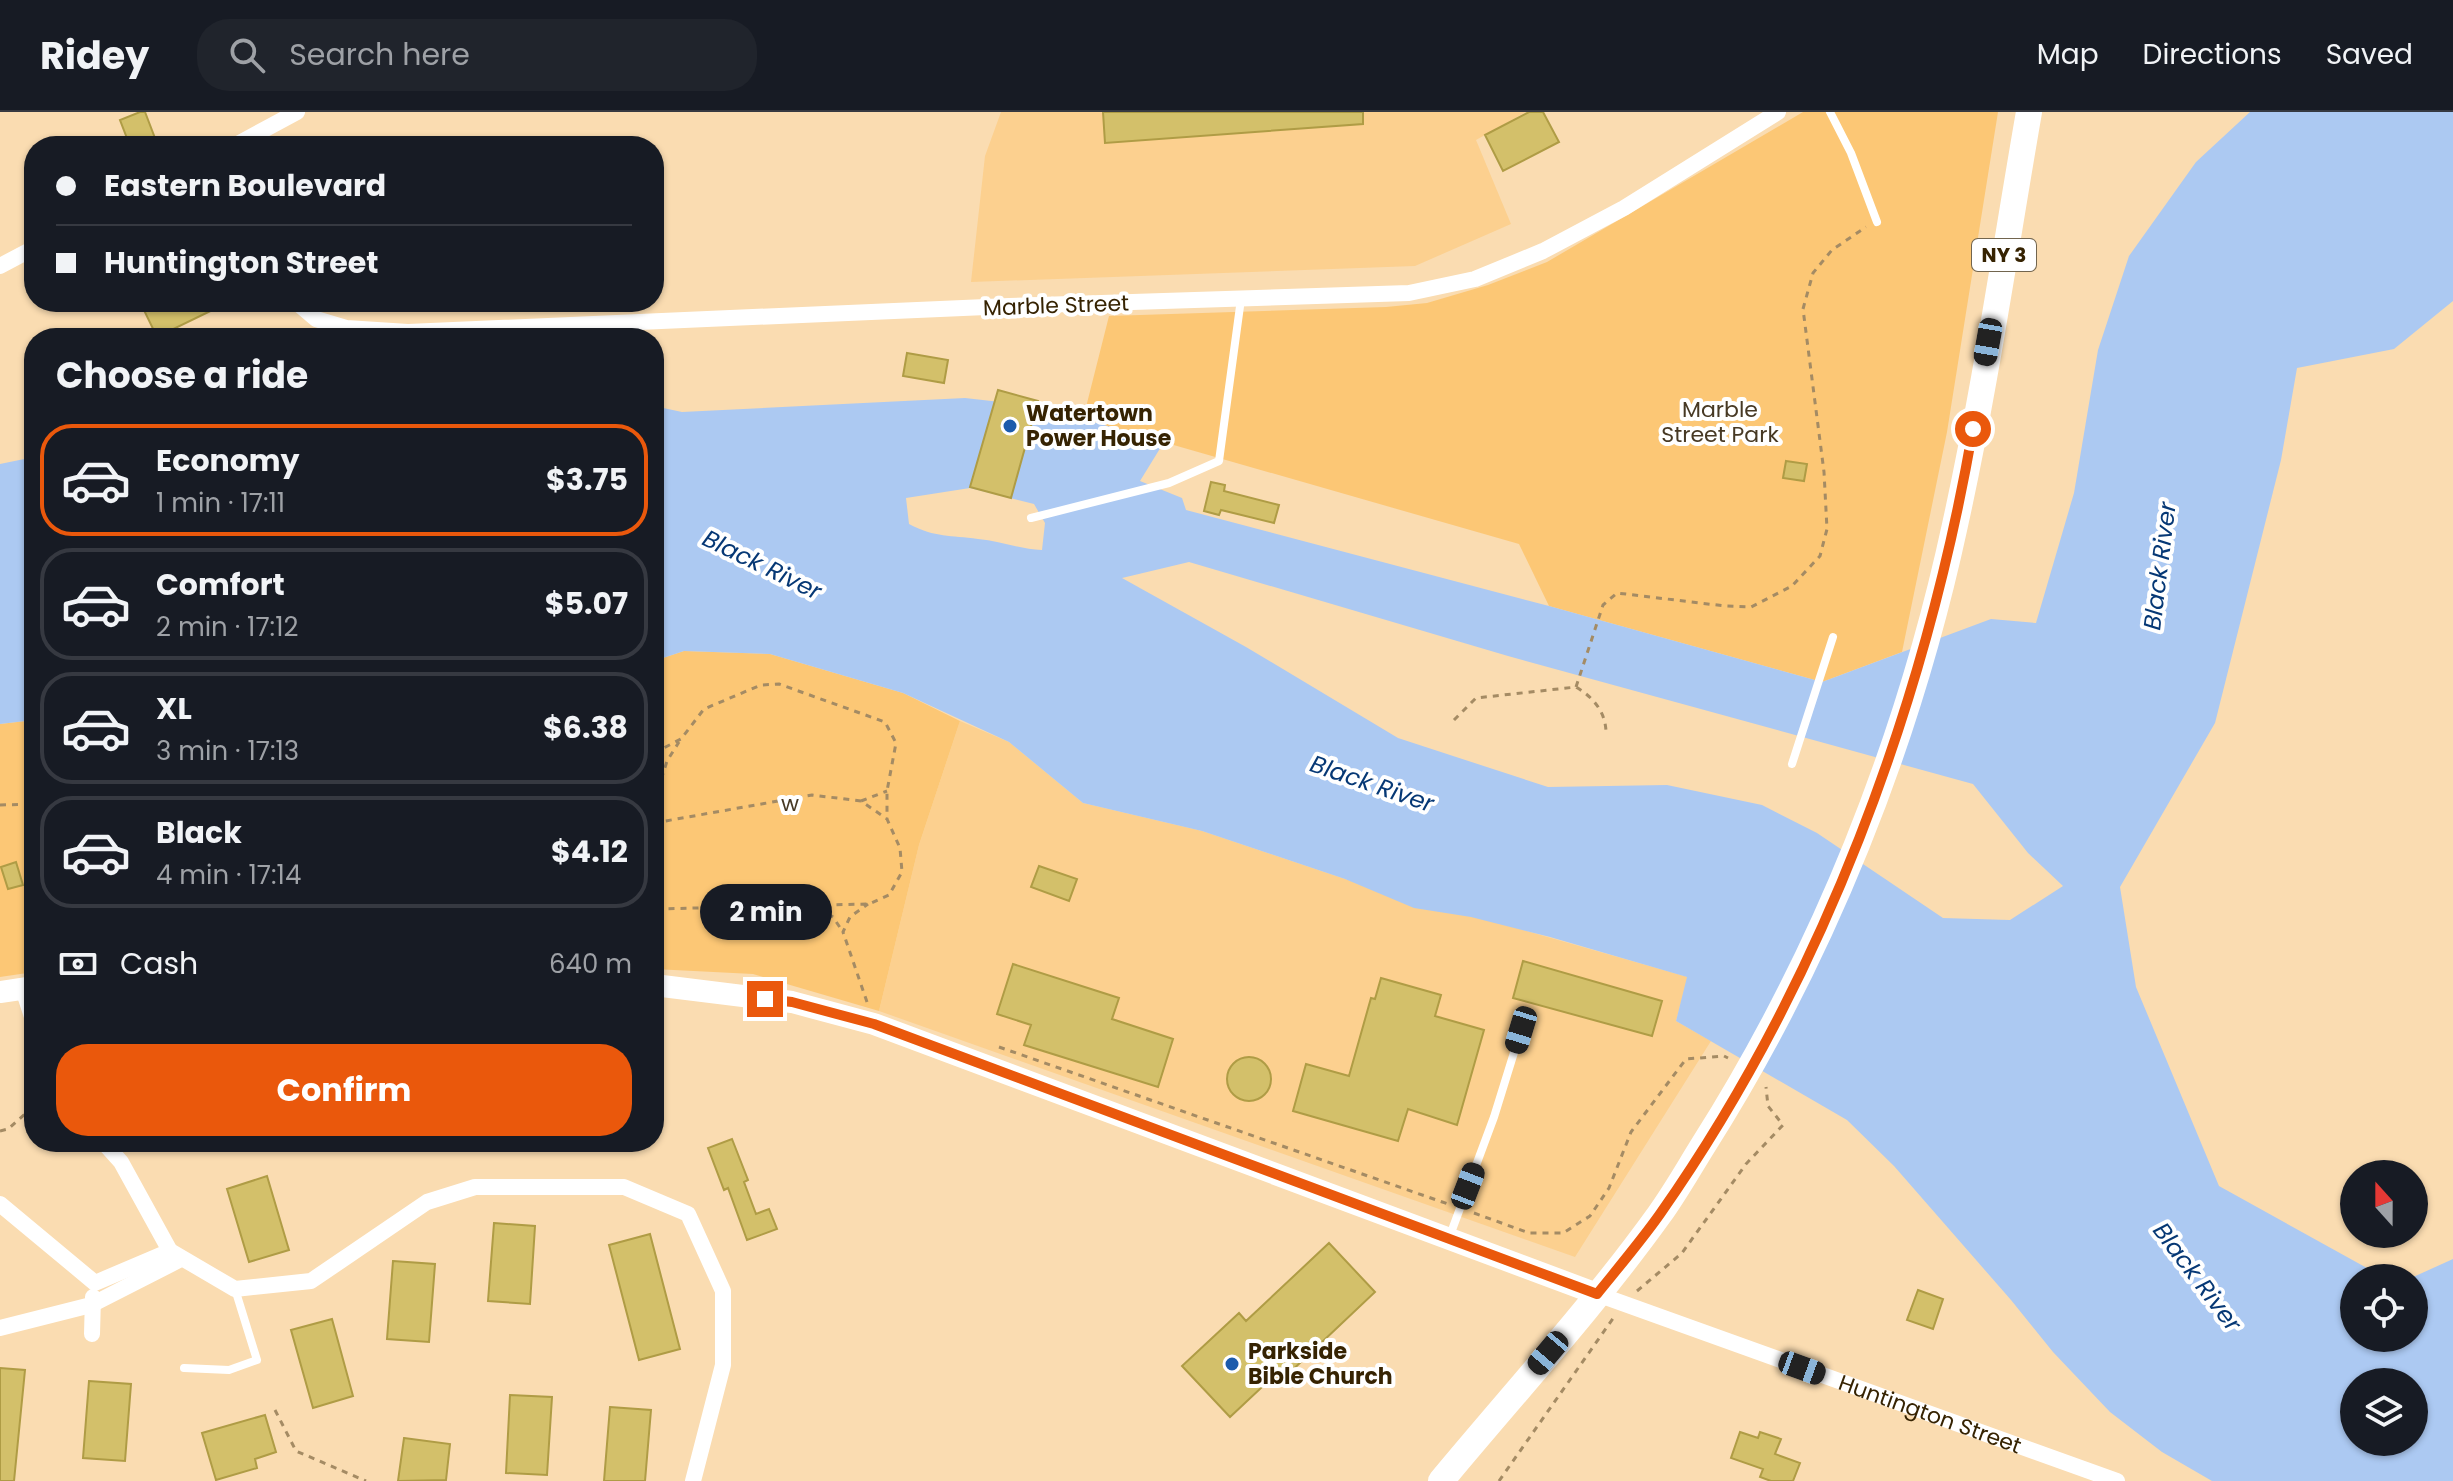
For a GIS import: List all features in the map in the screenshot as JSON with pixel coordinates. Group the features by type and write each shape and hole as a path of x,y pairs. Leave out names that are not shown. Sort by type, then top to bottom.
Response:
{"main road":[{"name":"NY 3","path":"1441,1481 1660,1214 1768,1036 1849,861 1886,767 1941,582 1960,501 2029,112"}],"street":[{"path":"253,136 297,112"},
{"name":"Marble Street","path":"503,328 1409,293 1475,279 1543,251 1624,208 1778,112"},
{"path":"0,266 24,253"},
{"name":"Marble Street","path":"308,312 316,319 346,328"},
{"name":"Huntington Street","path":"664,986 876,1013 1448,1238 2117,1481"},
{"path":"0,992 24,989"},
{"path":"112,1152 176,1255 235,1289 311,1281 427,1202 475,1187 624,1187 688,1214 723,1291 723,1365 693,1481"},
{"path":"118,1152 121,1162"},
{"path":"0,1204 95,1283"},
{"path":"95,1283 176,1255"},
{"path":"0,1328 91,1305 176,1255"},
{"path":"92,1334 91,1305 95,1283"}],"lane":[{"path":"1830,112 1851,153 1877,222"},
{"path":"1031,518 1169,483 1219,461 1241,299"},
{"path":"1792,764 1833,637"},
{"path":"1448,1238 1494,1117 1521,1030"},
{"path":"184,1368 229,1370 257,1360 235,1289"}],"path":[{"path":"1576,687 1603,605 1617,593 1751,607 1792,586 1820,556 1827,529 1824,472 1803,309 1813,273 1832,250 1856,232 1877,222"},
{"path":"664,770 681,739 704,709 761,685 779,684 885,722 896,743 887,791 887,819 900,848 902,872 889,895 850,917 843,932"},
{"path":"1454,720 1476,698 1576,687 1590,696 1606,721 1606,733"},
{"path":"664,748 681,739"},
{"path":"861,801 887,791"},
{"path":"664,821 812,795 861,801 887,819"},
{"path":"0,805 24,804"},
{"path":"664,909 869,904"},
{"path":"816,906 833,917 843,932 866,1000 876,1013"},
{"path":"866,1000 876,1013"},
{"path":"989,1043 1529,1233 1563,1233 1590,1216 1609,1188 1631,1132 1686,1059"},
{"path":"0,1131 8,1129 24,1115"},
{"path":"275,1410 296,1451 366,1481"}],"shaded area":[{"path":"1001,112 1526,112 1476,140 1511,224 1415,266 971,282 985,156"},
{"path":"960,721 1009,742 1083,803 1202,831 1345,879 1688,977 1676,1021 1711,1041 1575,1257 879,1011 919,845"}],"green space":[{"name":"Marble Street Park","path":"1803,112 1998,112 1947,432 1902,652 1822,682 1549,606 1519,544 1083,419 1109,316 1427,303 1488,285 1547,262"},
{"name":"w","path":"684,651 770,654 903,693 960,721 919,845 879,1011 753,974 664,970 664,658"},
{"path":"24,721 24,973 0,977 0,724"}],"water":[{"name":"Black River","path":"2250,112 2453,112 2453,301 2394,349 2297,368 2281,460 2215,723 2120,887 2136,987 2219,1186 2360,1264 2340,1264 2340,1352 2428,1352 2428,1270 2453,1259 2453,1481 2212,1481 2162,1452 2110,1412 2053,1352 1894,1166 1847,1120 1676,1021 1687,977 1471,917 1414,908 1345,879 1202,831 1083,803 1009,742 903,693 770,654 684,651 664,658 664,408 682,412 965,398 1037,406 1164,442 1140,481 1182,498 1186,510 1822,682 1991,619 2036,623 2074,493 2098,350 2129,256 2196,162","holes":["970,488 1034,504 1045,523 1042,550 935,534 909,524 906,498","1189,562 1508,656 1973,784 2028,853 2063,886 2010,920 1943,918 1817,833 1762,805 1667,785 1548,787 1398,738 1246,647 1122,578"]},
{"path":"24,459 24,721 0,724 0,464"}],"building":[{"path":"145,112 154,136 126,136 120,120"},
{"path":"1103,112 1363,112 1363,124 1105,143"},
{"path":"1529,112 1543,112 1559,142 1503,171 1485,135"},
{"path":"145,312 208,312 176,328 153,328"},
{"path":"907,353 948,360 944,383 903,376"},
{"name":"Watertown Power House","path":"998,390 1038,401 1011,498 970,487"},
{"path":"1786,461 1807,464 1804,481 1783,478"},
{"path":"1211,482 1225,485 1224,491 1279,505 1274,523 1221,510 1219,515 1204,511"},
{"path":"16,862 23,885 8,889 1,867"},
{"path":"1039,866 1077,879 1069,901 1031,887"},
{"path":"1523,961 1662,1001 1652,1036 1513,998"},
{"path":"1013,964 1119,998 1112,1019 1173,1039 1158,1087 1024,1045 1031,1025 997,1014"},
{"path":"1381,978 1441,995 1435,1016 1484,1030 1457,1125 1408,1109 1398,1141 1293,1111 1306,1064 1349,1076 1371,998 1375,999"},
{"path":"1249,1057 1264,1064 1271,1079 1264,1094 1249,1101 1234,1094 1227,1079 1234,1064"},
{"path":"732,1139 748,1180 744,1182 756,1214 769,1209 777,1229 747,1240 728,1188 724,1190 708,1148"},
{"path":"267,1176 289,1250 249,1262 227,1189"},
{"path":"494,1223 535,1226 530,1304 488,1301"},
{"path":"650,1234 680,1349 639,1360 609,1245"},
{"path":"1329,1243 1375,1292 1285,1377 1279,1371 1230,1417 1182,1366 1239,1313 1246,1321"},
{"path":"393,1261 435,1264 429,1342 387,1339"},
{"path":"1918,1290 1943,1299 1933,1329 1907,1320"},
{"path":"332,1319 353,1396 313,1408 291,1330"},
{"path":"0,1368 25,1370 14,1481 0,1481"},
{"path":"89,1381 131,1384 125,1461 83,1458"},
{"path":"510,1395 552,1397 547,1475 506,1473"},
{"path":"610,1407 651,1410 645,1481 604,1481"},
{"path":"265,1415 276,1452 255,1459 257,1468 216,1480 202,1433"},
{"path":"1740,1432 1758,1438 1760,1432 1781,1439 1775,1454 1800,1463 1793,1481 1771,1481 1760,1477 1763,1469 1731,1458"},
{"path":"404,1438 450,1444 446,1480 398,1481"}],"place":[{"name":"Watertown Power House","path":"1010,426"},
{"name":"Parkside Bible Church","path":"1232,1364"}],"route":[{"path":"765,999 792,1002 874,1024 1597,1294 1660,1214 1727,1108 1768,1036 1849,861 1886,767 1917,671 1955,527 1973,429"}]}
